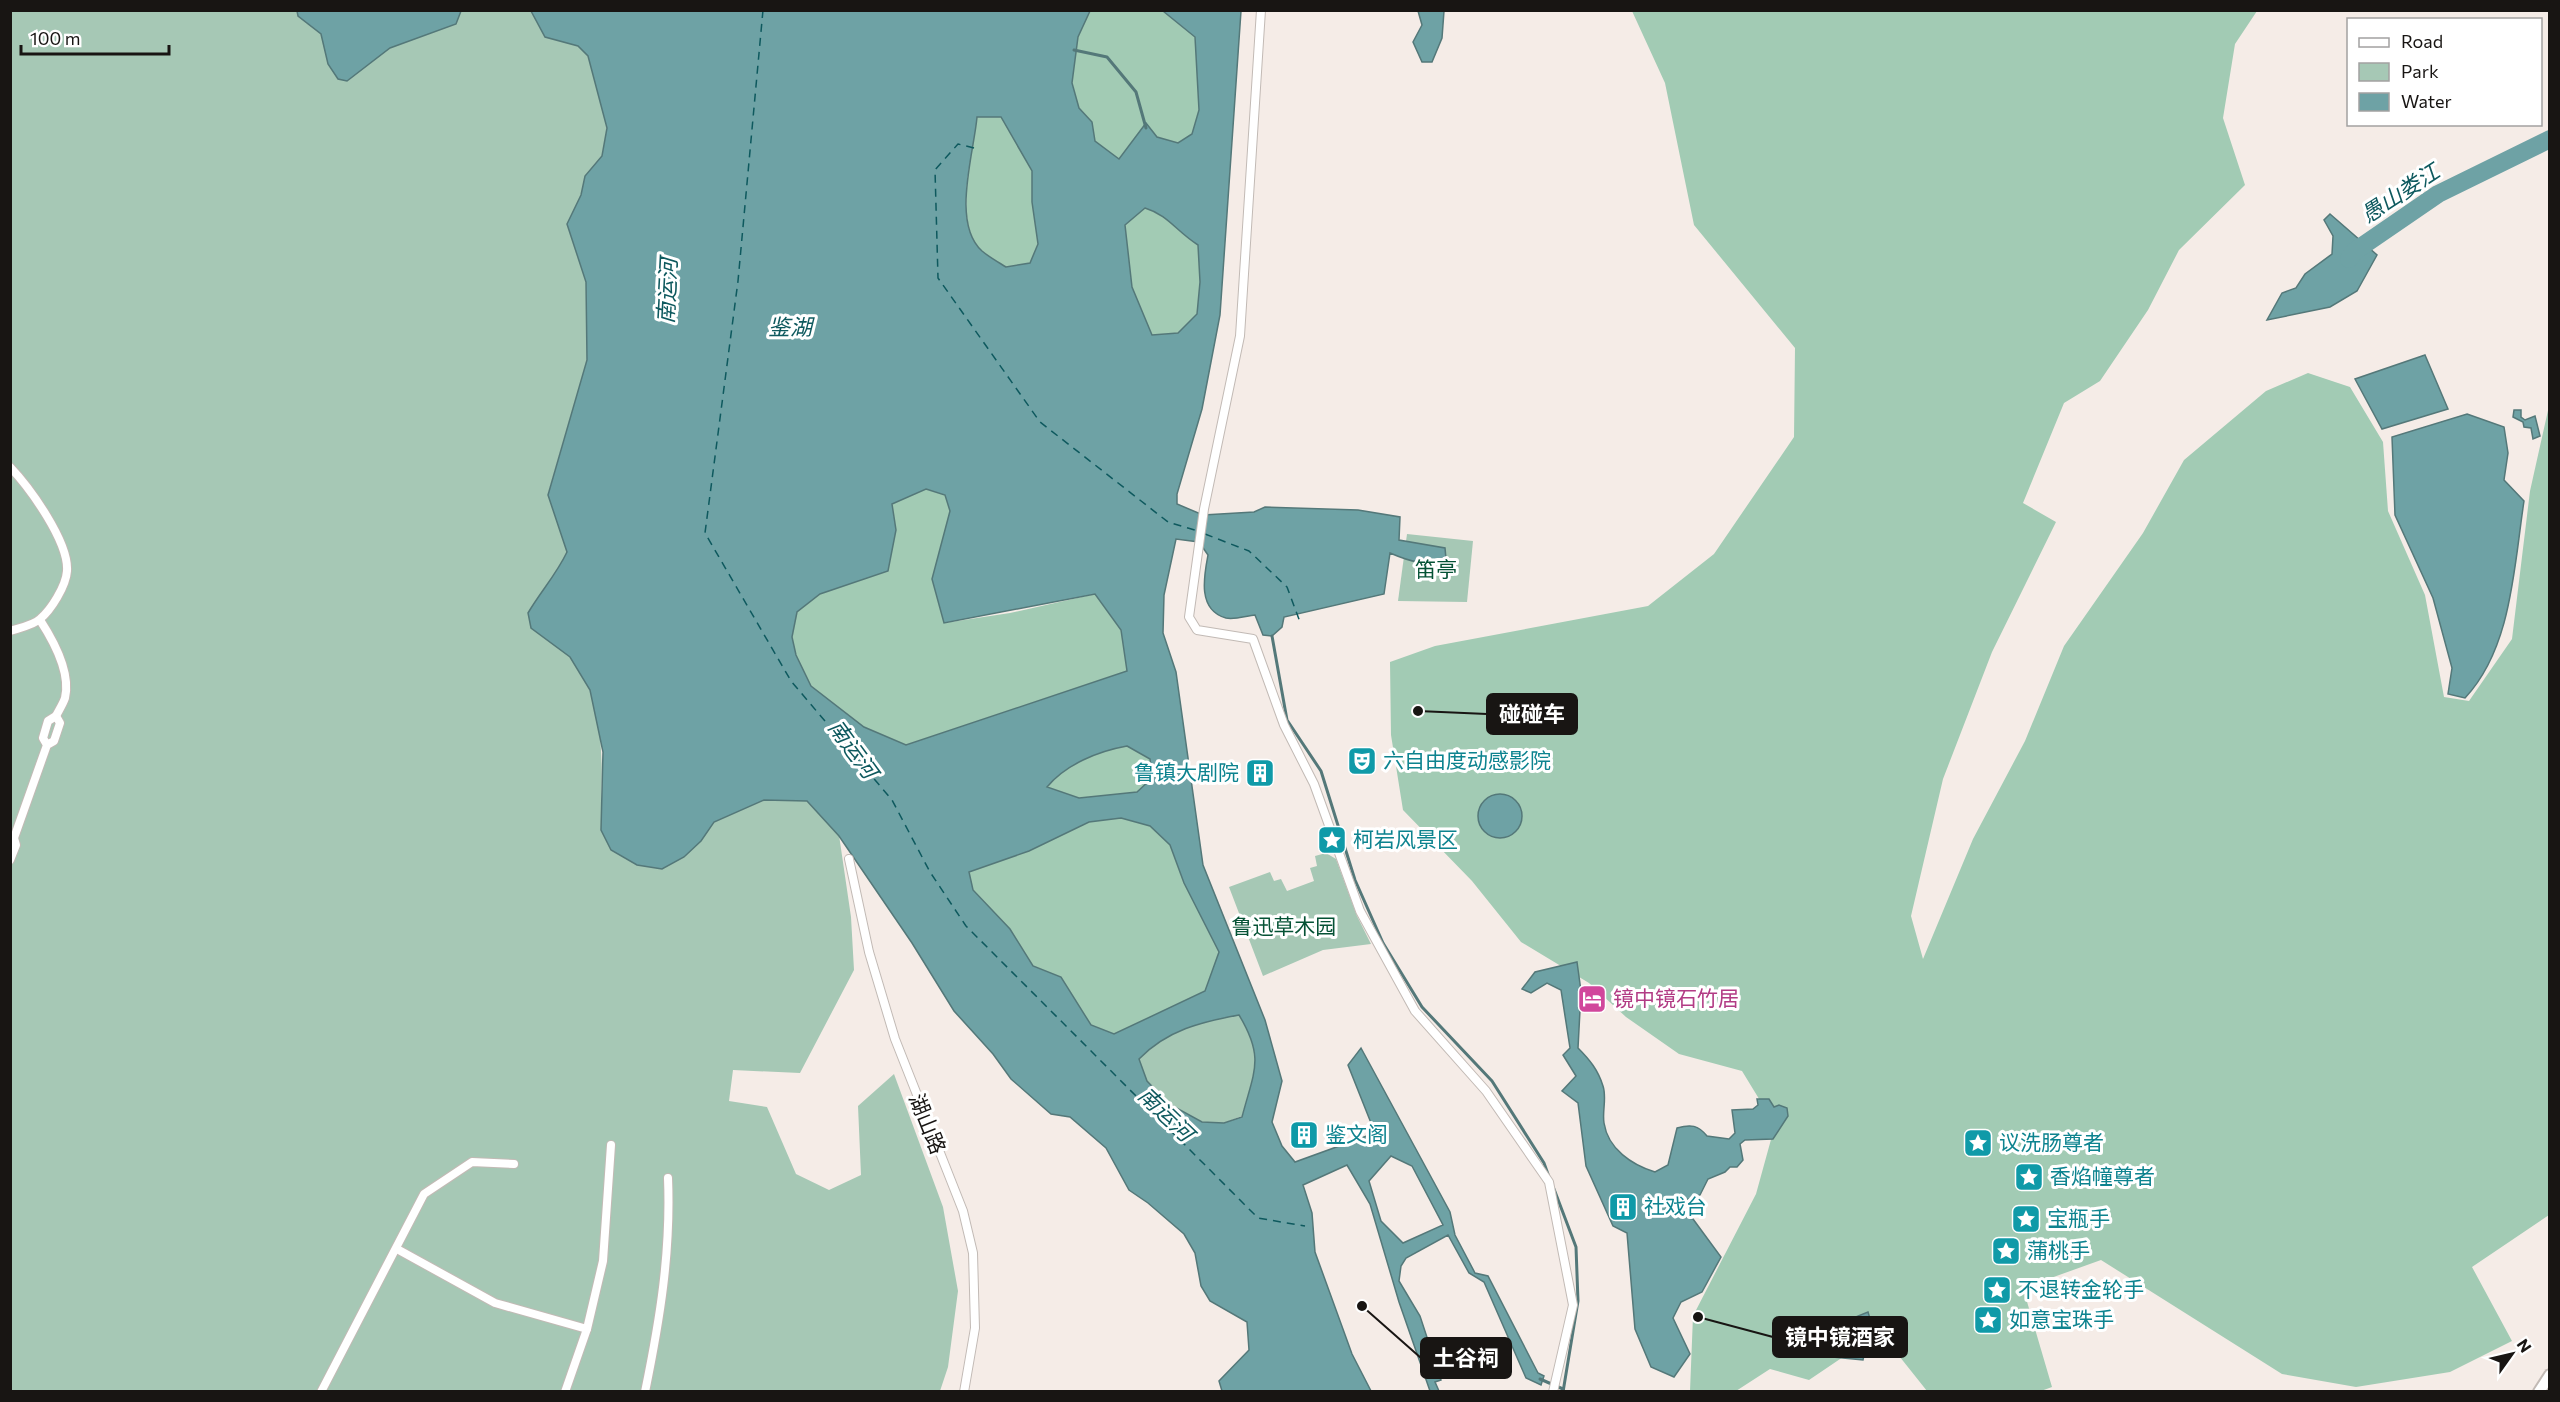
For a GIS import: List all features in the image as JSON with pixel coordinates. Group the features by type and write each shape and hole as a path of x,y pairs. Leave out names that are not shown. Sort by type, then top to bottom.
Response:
{"street":[{"path":"1261,10 1240,336 1204,509 1189,617 1197,630 1253,639 1284,725 1314,784 1360,912 1414,1011 1486,1091 1549,1182 1573,1305 1553,1392"},
{"path":"10,467 24,482 61,542 67,571 61,590 40,620 10,631"},
{"path":"10,860 16,845 12,839 47,745 54,741 60,723 56,716 64,698 66,680 51,636 40,620"},
{"name":"湖山路","path":"849,859 869,952 895,1039 963,1211 973,1252 975,1329 964,1392"},
{"path":"565,1392 587,1329 603,1261 611,1145"},
{"path":"321,1392 424,1194 472,1162 514,1164"},
{"path":"645,1392 658,1328 670,1231 668,1178"},
{"path":"397,1249 495,1303 587,1329"},
{"path":"2539,1392 2550,1375"}],"green space":[{"path":"10,11 532,11 545,36 578,46 588,56 607,127 602,156 585,176 581,195 567,224 586,282 587,360 548,494 567,552 531,628 568,655 580,669 588,685 601,744 601,800 714,822 764,800 807,801 839,835 851,917 854,970 800,1073 733,1070 729,1101 767,1107 796,1174 829,1190 861,1175 858,1106 894,1074 943,1207 958,1291 948,1367 940,1391 11,1391"},
{"path":"1090,11 1163,11 1195,37 1199,110 1192,134 1178,143 1157,137 1119,160 1095,141 1092,122 1079,108 1072,83 1078,37"},
{"path":"1632,11 2257,11 2235,44 2223,118 2245,185 2179,250 2148,310 2100,381 2064,403 2023,503 2056,522 1992,652 1943,779 1911,916 1923,959 1973,839 2025,741 2064,646 2143,533 2184,460 2266,391 2308,373 2350,387 2383,442 2388,511 2425,595 2444,697 2469,701 2512,639 2530,491 2549,406 2549,1215 2472,1267 2512,1341 2450,1372 2356,1387 2282,1374 2101,1260 2023,1288 2052,1387 2041,1391 1927,1391 1880,1332 1809,1380 1770,1369 1736,1391 1690,1391 1693,1316 1756,1194 1775,1125 1742,1071 1679,1054 1626,1017 1589,983 1521,942 1472,881 1403,810 1391,735 1390,662 1435,646 1648,606 1714,554 1794,437 1795,348 1694,225 1665,83"},
{"path":"976,116 1001,116 1032,171 1032,202 1038,244 1030,263 1006,267 982,251 973,239 966,206"},
{"path":"1145,208 1166,219 1198,245 1200,282 1197,314 1178,333 1151,335 1132,287 1125,225"},
{"path":"925,489 945,495 951,511 932,579 944,623 1010,613 1095,594 1121,630 1127,671 906,745 864,727 811,686 796,655 792,637 797,612 820,594 888,571 896,530 892,504"},
{"name":"笛亭","path":"1407,534 1473,541 1467,602 1398,601"},
{"path":"1127,746 1150,759 1152,778 1137,792 1079,798 1047,787 1073,765 1105,751"},
{"path":"1121,818 1150,826 1170,845 1184,883 1219,952 1205,991 1114,1034 1091,1025 1061,977 1033,966 1010,929 973,890 969,872 1029,851 1089,822"},
{"name":"鲁迅草木园","path":"1326,853 1336,859 1357,916 1371,944 1323,950 1263,976 1229,887 1270,872 1274,881 1281,879 1287,891 1314,881 1310,868 1317,866 1315,856"},
{"path":"1239,1015 1255,1054 1253,1076 1242,1116 1224,1123 1202,1122 1169,1104 1147,1081 1139,1059 1161,1040 1185,1028"}],"water":[{"path":"297,11 461,11 456,24 390,48 347,81 338,79 328,64 321,34 298,16"},
{"name":"鉴湖","path":"531,11 1090,11 1078,37 1072,83 1079,108 1092,122 1095,141 1119,159 1146,123 1157,137 1178,143 1192,134 1199,110 1195,37 1163,11 1241,11 1220,315 1202,409 1177,494 1177,504 1203,515 1254,512 1265,507 1358,510 1400,517 1399,540 1445,548 1446,559 1418,562 1390,553 1384,594 1284,617 1282,627 1272,636 1263,635 1255,615 1226,618 1210,608 1204,582 1208,555 1199,542 1176,539 1164,595 1163,633 1176,672 1203,865 1265,1020 1282,1081 1272,1122 1282,1146 1295,1162 1375,1133 1348,1065 1361,1048 1450,1212 1455,1235 1475,1273 1488,1276 1538,1373 1544,1376 1541,1385 1526,1378 1484,1282 1469,1273 1448,1235 1406,1258 1401,1266 1399,1281 1420,1316 1441,1380 1435,1382 1439,1391 1430,1391 1399,1302 1370,1204 1347,1165 1303,1185 1312,1213 1315,1252 1352,1354 1371,1391 1222,1391 1219,1381 1249,1350 1247,1322 1210,1301 1201,1286 1195,1253 1184,1234 1129,1190 1106,1148 1070,1117 1051,1114 1011,1079 993,1054 954,1011 912,943 839,836 807,801 764,800 714,822 701,841 684,857 662,869 637,865 611,850 601,830 603,752 590,690 570,657 531,628 528,613 567,552 548,495 587,360 586,282 567,224 581,195 585,176 602,156 607,128 588,56 578,46 545,37","holes":["977,117 1001,117 1032,171 1032,202 1038,244 1030,263 1006,267 982,251 973,239 966,206","1145,208 1166,219 1198,245 1200,282 1197,314 1178,333 1152,335 1132,287 1125,225","926,489 945,495 950,511 932,579 944,623 1095,594 1121,630 1127,671 906,745 864,727 811,686 796,655 792,637 797,612 820,594 888,571 896,530 892,504","1127,746 1150,759 1152,778 1137,792 1079,798 1047,787 1073,765 1105,751","1121,818 1150,826 1170,845 1184,883 1219,952 1205,991 1114,1034 1091,1025 1061,977 1033,966 1010,929 973,890 969,872 1029,851 1089,822","1239,1015 1255,1054 1253,1076 1242,1117 1224,1123 1202,1122 1169,1104 1147,1081 1139,1059 1173,1034 1211,1021","1391,1156 1412,1166 1443,1225 1403,1243 1381,1221 1369,1181"]},
{"path":"1418,11 1444,11 1442,38 1432,62 1422,62 1413,42 1422,25"},
{"path":"2330,214 2377,255 2357,291 2330,307 2267,320 2282,293 2296,288 2305,274 2332,254 2333,236 2324,220"},
{"path":"2425,355 2448,409 2382,429 2355,379"},
{"path":"2514,410 2521,410 2521,417 2525,420 2535,416 2540,436 2533,439 2531,428 2524,427 2523,422 2513,417"},
{"path":"2467,414 2504,427 2508,453 2504,480 2524,501 2513,579 2502,631 2481,678 2465,698 2448,694 2452,668 2433,598 2395,515 2392,437"},
{"path":"1500,794 1515,801 1522,816 1515,831 1500,838 1485,831 1478,816 1485,801"},
{"path":"1577,962 1581,991 1578,1048 1599,1075 1605,1095 1606,1132 1610,1141 1622,1155 1655,1172 1668,1165 1677,1128 1694,1126 1707,1136 1729,1139 1735,1133 1732,1110 1753,1109 1758,1105 1757,1099 1769,1099 1774,1107 1779,1105 1787,1108 1788,1116 1773,1139 1745,1140 1740,1144 1743,1160 1737,1167 1730,1167 1725,1172 1708,1179 1700,1195 1675,1204 1682,1216 1693,1219 1721,1257 1702,1292 1681,1302 1673,1318 1690,1354 1674,1377 1651,1367 1635,1329 1627,1233 1613,1226 1586,1166 1578,1103 1562,1091 1576,1076 1563,1055 1570,1048 1561,990 1547,983 1531,993 1522,989 1535,972"},
{"path":"1868,1312 1871,1322 1863,1360 1833,1357 1832,1344 1853,1318"}],"waterway":[{"path":"1074,50 1107,57 1136,92 1146,128"},
{"name":"愚山娄江","path":"2349,259 2355,251 2438,194 2550,139"},
{"path":"1272,636 1287,720 1321,771 1355,880 1383,943 1422,1007 1492,1081 1544,1163 1549,1177"},
{"path":"1554,1189 1576,1247 1578,1301 1563,1392"},
{"path":"1540,1379 1563,1389"}],"ferry route":[{"path":"763,10 738,281 705,533 791,681 892,800 930,872 966,926 1258,1218 1305,1226"},
{"path":"974,148 958,144 935,170 938,278 1040,422 1168,522 1198,531"},
{"path":"1205,534 1249,551 1287,587 1300,622"}],"place":[{"name":"碰碰车","path":"1418,711"},
{"name":"六自由度动感影院","path":"1362,761"},
{"name":"鲁镇大剧院","path":"1260,773"},
{"name":"柯岩风景区","path":"1332,840"},
{"name":"镜中镜石竹居","path":"1592,999"},
{"name":"鉴文阁","path":"1304,1135"},
{"name":"议洗肠尊者","path":"1978,1143"},
{"name":"香焰幢尊者","path":"2029,1177"},
{"name":"社戏台","path":"1623,1207"},
{"name":"宝瓶手","path":"2026,1219"},
{"name":"蒲桃手","path":"2006,1251"},
{"name":"不退转金轮手","path":"1997,1290"},
{"name":"土谷祠","path":"1362,1306"},
{"name":"镜中镜酒家","path":"1698,1317"},
{"name":"如意宝珠手","path":"1988,1320"}],"water label":[{"name":"南运河","path":"667,291"},
{"name":"南运河","path":"853,749"},
{"name":"南运河","path":"1166,1114"}]}
